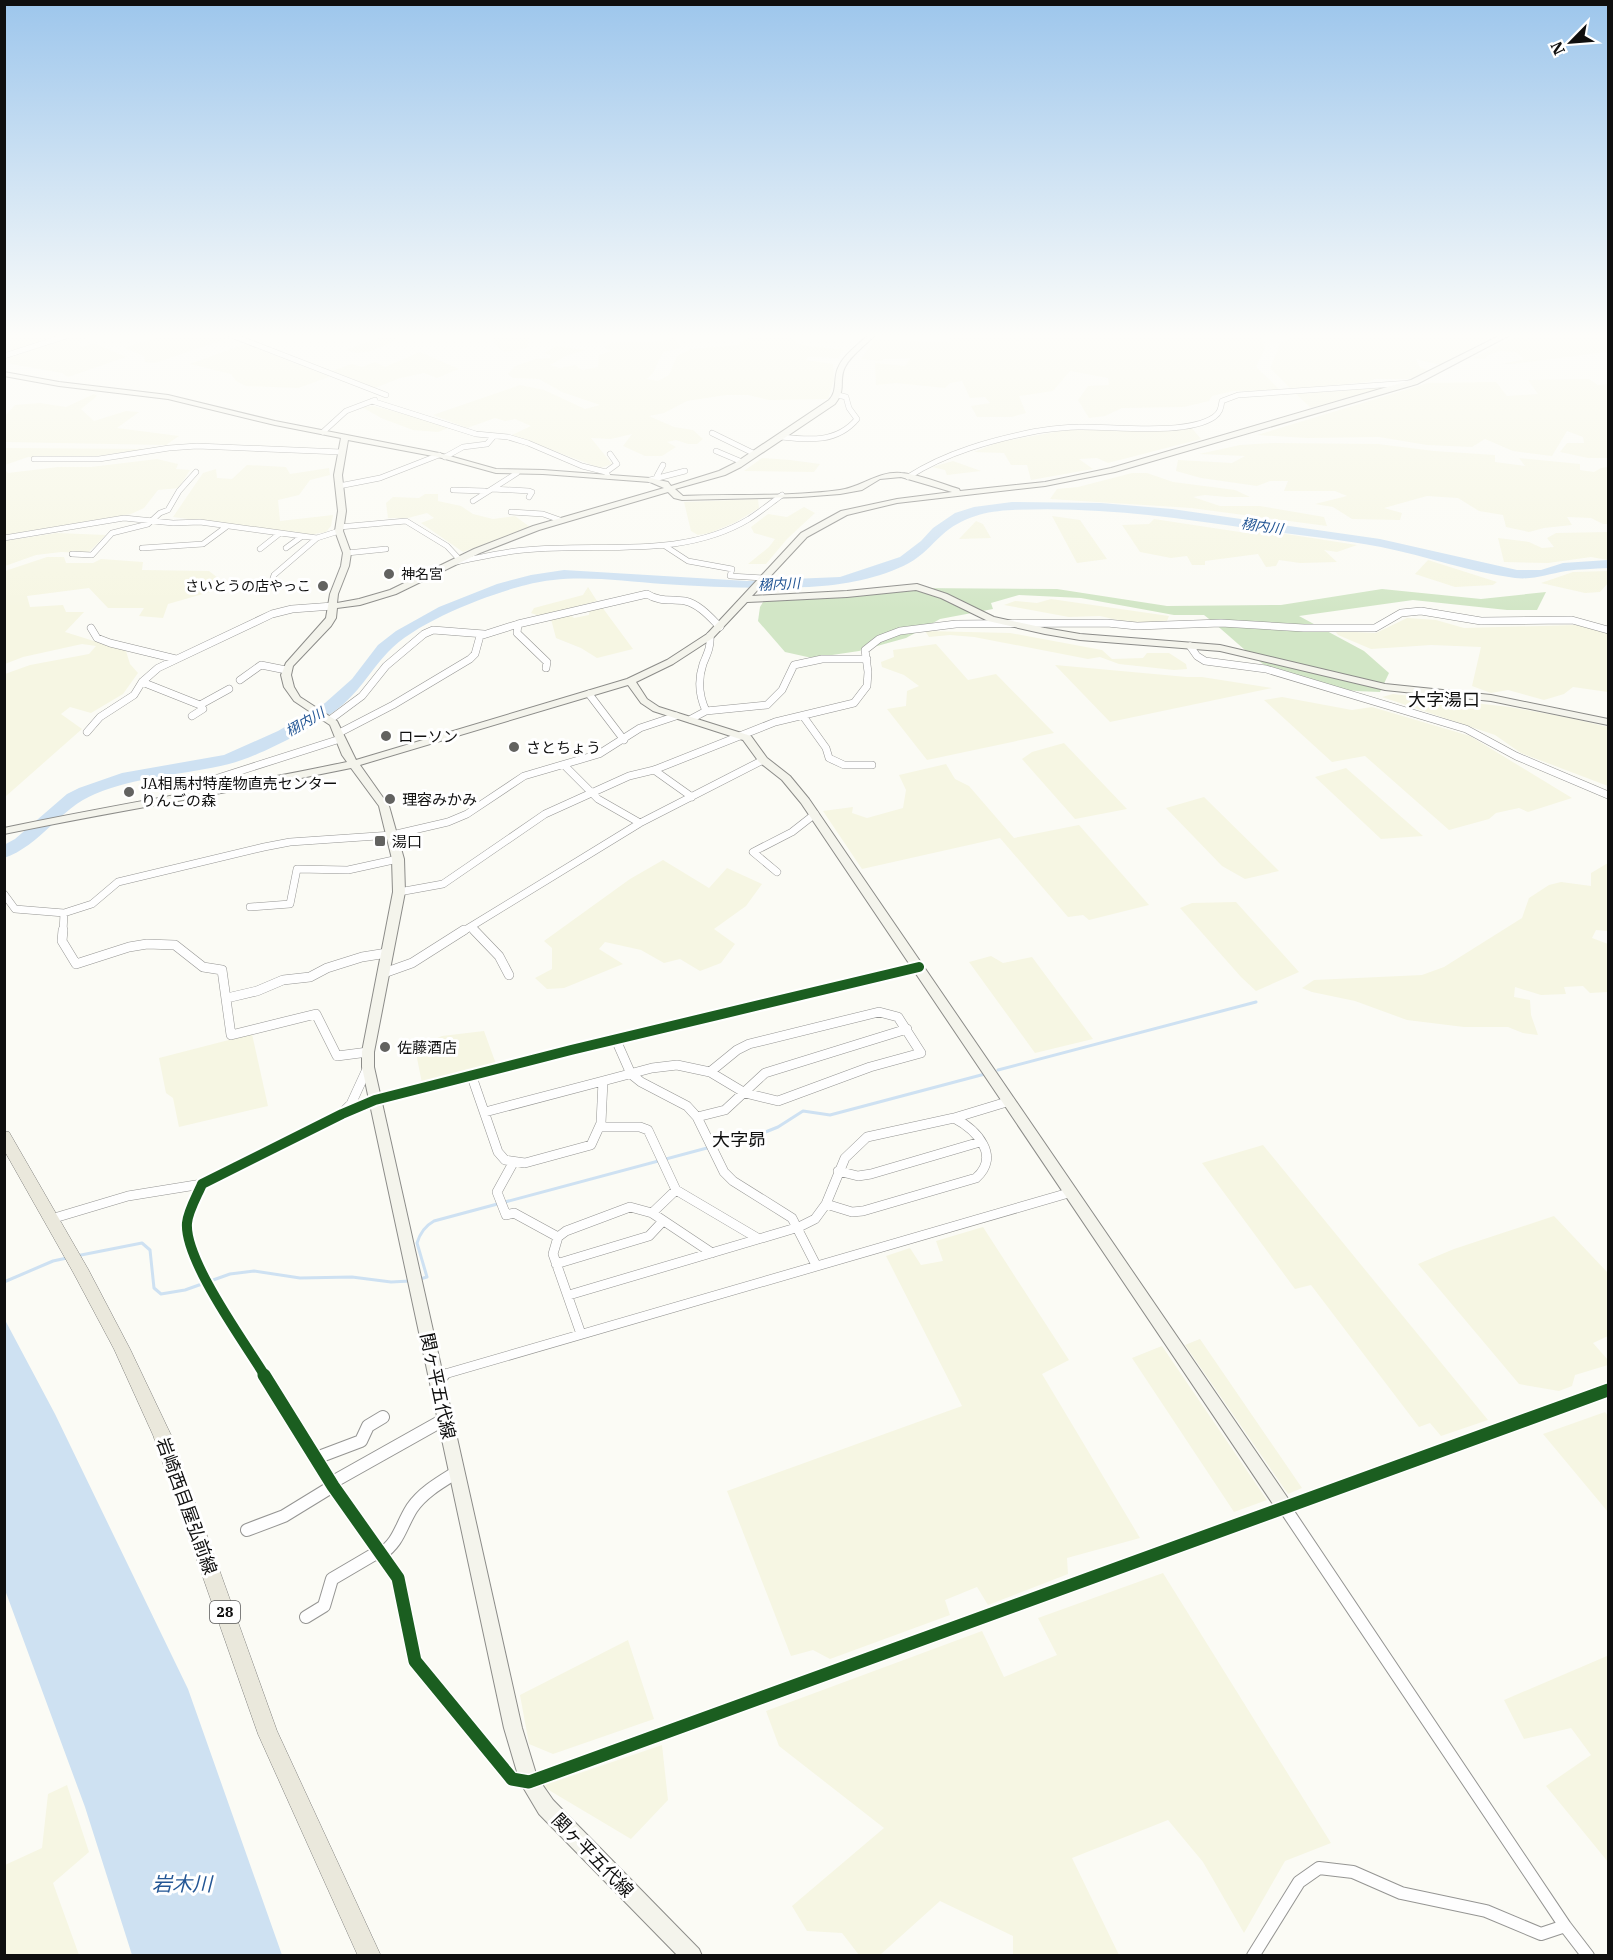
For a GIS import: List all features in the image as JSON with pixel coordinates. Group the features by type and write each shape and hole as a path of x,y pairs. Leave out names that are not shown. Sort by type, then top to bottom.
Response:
{"main road":[{"name":"岩崎西目屋弘前線","path":"4,1136 80,1269 122,1349 162,1435 268,1734 370,1956"}],"street":[{"path":"298,426 442,456 496,471 607,474 653,478 685,471"},
{"path":"323,432 329,426"},
{"path":"452,426 476,434 508,437 528,443 607,474"},
{"path":"87,732 100,717 134,695 142,682 158,668 272,614 292,609 360,602 393,592 521,533 707,478 742,462 795,426"},
{"path":"781,437 813,441 824,439 851,426"},
{"path":"908,477 923,465 1009,436 1061,428 1151,426"},
{"path":"7,830 353,764 630,681 670,662 710,636 804,535 831,518 886,503 1085,477 1260,426"},
{"path":"712,433 754,454"},
{"path":"286,670 331,618 346,553 339,529 342,511 339,486 341,452 345,436"},
{"path":"339,486 380,478 463,447 487,444 493,437"},
{"path":"34,459 73,462 120,457 175,447 240,447 341,452"},
{"path":"716,451 742,462"},
{"path":"607,474 617,464 610,454"},
{"path":"653,478 663,465"},
{"path":"72,554 92,555 112,532 134,529 154,521 160,513 173,505 179,490 196,472"},
{"path":"473,501 517,473"},
{"path":"653,478 665,484 682,498 840,492 859,488 878,477 908,477 963,493"},
{"path":"453,490 529,491 532,492 529,497"},
{"path":"458,561 524,550 665,546 709,536 730,528 748,520 783,495"},
{"path":"511,513 543,514 560,520"},
{"path":"4,538 106,520 124,519 200,522 317,538"},
{"path":"272,581 274,575 317,538 339,529 406,521 447,546 458,561"},
{"path":"142,548 203,544 226,527"},
{"path":"260,549 279,534"},
{"path":"286,549 301,537"},
{"path":"665,546 680,559 732,569 730,576 762,579"},
{"path":"346,553 386,549"},
{"path":"749,595 848,594 917,587 944,596 991,619 1012,624 1080,637 1220,648 1385,687 1491,698 1608,722"},
{"path":"286,670 292,694 330,718 362,696 386,666 424,634 433,630 484,634 647,594 655,600 686,601 694,604 720,627"},
{"path":"399,892 443,884 545,814 629,776 654,770 775,722 854,703 864,695 870,681 865,650 876,638 920,626 1107,623 1161,626 1221,623 1304,628 1375,628 1401,613 1421,612 1481,621 1572,620 1608,630"},
{"path":"518,624 517,633 547,662 546,668"},
{"path":"91,627 97,638 110,643 176,659"},
{"path":"189,795 190,788 199,784 340,736 470,659 475,654 480,636 484,634"},
{"path":"706,711 700,695 702,667 712,645 710,636"},
{"path":"1190,646 1197,656 1205,661 1266,669 1466,729 1516,756 1608,795"},
{"path":"691,719 706,711 767,705 782,690 794,665 837,657 847,660 867,659"},
{"path":"240,680 261,665 286,670"},
{"path":"630,681 644,700 656,709 747,738 763,760 786,778 815,814 1565,1926 1588,1956"},
{"path":"142,682 200,705 203,709 192,716"},
{"path":"200,705 229,689"},
{"path":"589,694 624,740"},
{"path":"4,894 15,909 64,913 92,904 118,882 264,847 290,842 392,835 448,822 467,814 524,776 599,754 640,728 676,716"},
{"path":"803,716 825,748 829,758 834,762 844,765 872,765"},
{"name":"関ヶ平五代線","path":"330,718 353,764 384,806 398,859 399,892 368,1052 368,1067 513,1728 529,1782 546,1807 692,1956"},
{"path":"384,973 412,963 640,823 763,760"},
{"path":"564,765 589,794 607,807 640,823"},
{"path":"654,770 692,797"},
{"path":"777,872 753,852 765,843 792,832 815,814"},
{"path":"250,907 290,903 297,868 348,870 398,859"},
{"path":"64,913 62,941 76,964 129,947 147,944 175,945 203,967 222,970 231,1035 316,1014 337,1056 368,1052"},
{"path":"471,927 499,956 509,975"},
{"path":"227,998 257,991 283,980 310,977 327,968 362,957 387,953"},
{"path":"51,1218 128,1196 202,1184 342,1114 375,1100 919,967"},
{"path":"485,1112 631,1074 677,1065 710,1072 745,1093 778,1101 870,1067 921,1053 898,1017 890,1013 869,1014 748,1044 710,1072"},
{"path":"697,1117 725,1110 765,1073 907,1029"},
{"path":"616,1040 631,1074 641,1082 687,1106 697,1117 724,1172 733,1181 784,1211 799,1227 816,1265"},
{"path":"342,1114 351,1104 368,1067"},
{"path":"472,1077 498,1152 505,1161 513,1163 525,1163 591,1145 602,1127 603,1081"},
{"path":"569,1295 799,1227 815,1219 826,1204 838,1171 848,1152 856,1143 879,1132 954,1118 1010,1101"},
{"path":"826,1204 852,1212 863,1211 976,1178 985,1173 989,1165 989,1156 968,1125 954,1118"},
{"path":"602,1127 640,1127 648,1130 676,1190 759,1239"},
{"path":"838,1171 858,1176 871,1174 980,1142"},
{"path":"513,1163 497,1192 506,1215 514,1213 558,1237"},
{"path":"202,1184 187,1222 188,1240 204,1279 332,1484 398,1578 415,1661 512,1779 529,1782 1608,1390"},
{"path":"652,1213 676,1190"},
{"path":"436,1377 1072,1192"},
{"path":"581,1334 569,1295 556,1264 554,1246 558,1237 566,1231 630,1207 652,1213 712,1253"},
{"path":"556,1264 649,1236 663,1221"},
{"path":"316,1458 361,1441 362,1433 370,1424 383,1417"},
{"path":"247,1530 284,1516 332,1484 445,1419"},
{"path":"306,1617 324,1606 332,1579 394,1547 419,1498 457,1472"},
{"path":"1253,1956 1299,1881 1319,1868 1353,1872 1401,1893 1486,1911 1541,1934 1565,1926"}],"green space":[{"path":"5,426 119,426 117,428 179,436 166,445 5,442"},
{"path":"404,426 448,428 438,432 413,430"},
{"path":"530,426 673,426 693,430 703,439 697,444 676,440 667,442 676,447 662,456 645,456 623,446 632,434 611,439 591,438 612,464 600,468 512,435"},
{"path":"1285,426 1608,426 1608,458 1588,458 1560,452 1567,443 1584,443 1583,437 1567,431 1552,456 1513,451 1485,439 1472,447 1427,445 1379,437 1307,438 1257,435"},
{"path":"1191,427 1201,439 1108,463 1097,458 1079,459 1093,469 1031,480 1027,465 1011,465 1004,453 974,452 999,442 1067,430 1144,430"},
{"path":"1378,444 1495,455 1495,462 1525,466 1519,458 1580,464 1580,470 1594,472 1608,467 1608,524 1591,518 1567,517 1572,525 1529,532 1506,527 1503,515 1479,511 1458,498 1427,496 1384,508 1402,513 1400,520 1352,519 1333,507 1315,504 1347,496 1335,491 1284,491 1288,481 1270,481 1257,486 1201,478 1176,471 1178,460 1232,463 1245,456 1199,454 1240,445"},
{"path":"4,448 149,449 74,459 28,457 5,465"},
{"path":"762,458 820,464 814,472 744,471"},
{"path":"157,459 178,464 176,469 190,470 179,488 158,490 144,508 131,514 5,535 5,470 8,473 58,467 91,467"},
{"path":"953,461 981,471 947,475 945,470 932,467"},
{"path":"247,465 286,467 290,474 329,468 330,475 310,480 299,495 278,500 280,521 333,515 331,526 326,532 309,535 173,517 203,473 216,469 217,478 232,479"},
{"path":"1132,473 1147,473 1173,482 1235,490 1250,497 1205,495 1193,497 1220,506 1260,506 1324,517 1327,526 1191,508 1050,499 1057,489 1078,487"},
{"path":"425,494 438,494 438,501 461,506 473,514 493,519 515,516 530,527 463,552 421,523 434,518 427,513 408,518 388,518 386,503 393,497 419,498"},
{"path":"758,499 759,508 736,522 710,533 698,535 691,531 684,502"},
{"path":"804,507 815,513 787,539 766,564 748,564 775,539 754,533 751,527 768,514 787,517"},
{"path":"1052,516 1080,520 1107,559 1077,563"},
{"path":"1154,519 1253,534 1267,531 1357,545 1337,552 1324,550 1337,562 1300,563 1279,560 1276,566 1266,567 1258,554 1205,561 1205,565 1192,565 1187,556 1171,558 1140,552 1122,525 1149,524"},
{"path":"976,521 983,524 991,538 959,539"},
{"path":"1608,532 1608,560 1591,557 1548,563 1504,562 1498,538 1529,542 1542,548 1554,547 1547,538 1556,533"},
{"path":"57,533 106,535 88,553 61,552 36,555 5,566 4,541"},
{"path":"47,557 64,557 66,563 93,563 101,559 143,562 142,570 209,571 218,578 217,590 168,604 163,618 139,616 144,608 108,608 89,588 27,596 30,607 63,605 66,612 84,612 65,632 126,651 130,664 138,673 123,694 91,713 70,707 61,714 82,729 5,797 5,674 30,665 89,654 96,646 82,644 23,657 5,664 5,571"},
{"path":"1428,560 1497,582 1493,585 1455,587 1415,574"},
{"path":"1608,571 1608,583 1600,592 1585,593 1541,583 1573,572"},
{"path":"588,587 597,601 540,616 531,613 534,608 583,595"},
{"path":"910,588 1057,589 1167,606 1281,605 1382,589 1481,599 1546,592 1537,610 1507,610 1413,600 1299,616 1364,651 1389,673 1380,692 1342,690 1315,685 1278,673 1249,654 1204,615 1174,615 1081,598 1019,595 991,603 993,609 940,619 906,638 859,651 812,658 785,652 758,621 760,607 765,599"},
{"path":"1051,599 1169,616 1166,623 1131,623 1100,616 1069,617 1004,605 1015,601 1037,603"},
{"path":"602,607 633,649 597,658 581,648 556,638 551,619 568,614 574,618 589,615 590,610"},
{"path":"1407,618 1436,620 1464,628 1576,625 1608,633 1608,692 1573,687 1564,694 1544,700 1508,690 1491,693 1472,686 1481,647 1431,645 1371,649 1338,635 1335,631 1376,633"},
{"path":"925,631 1010,633 1102,650 1112,659 1143,658 1147,653 1169,653 1186,664 1187,669 1174,670 1119,664 1100,657 1088,659 974,637 950,635 929,637"},
{"path":"936,644 968,680 996,674 1054,733 927,760 887,709 906,706 907,691 919,686 904,675 882,667 881,662 894,657 893,650"},
{"path":"1055,665 1202,677 1272,688 1110,722"},
{"path":"1393,694 1510,707 1608,727 1608,786 1521,753 1495,735 1382,697"},
{"path":"1282,697 1352,710 1372,707 1470,736 1572,798 1528,812 1519,808 1496,813 1489,819 1449,830 1365,756 1332,762 1264,700"},
{"path":"1064,743 1127,809 1075,819 1022,759 1032,752"},
{"path":"946,764 955,779 969,786 1014,838 1079,825 1149,905 1089,920 1083,915 1068,917 1000,838 862,869 823,811 853,807 852,813 867,818 903,808 906,790 899,775"},
{"path":"1346,768 1423,836 1381,839 1315,777"},
{"path":"1204,797 1279,871 1245,879 1222,866 1166,808"},
{"path":"663,860 709,888 727,868 762,884 746,906 714,929 735,944 721,963 700,971 680,959 664,963 641,950 605,942 599,949 623,964 564,988 547,989 535,978 552,969 552,948 544,941 630,879"},
{"path":"1608,863 1608,931 1596,930 1592,938 1608,944 1608,992 1590,993 1583,986 1564,987 1566,994 1541,995 1515,987 1514,997 1530,1000 1531,1015 1538,1035 1523,1033 1508,1027 1464,1027 1407,1020 1355,1001 1302,988 1314,980 1422,975 1444,967 1522,918 1529,898 1549,885 1561,882 1591,886 1591,873"},
{"path":"1236,902 1299,972 1256,991 1180,908 1192,903"},
{"path":"991,956 1003,963 1032,957 1093,1039 1035,1053 969,962"},
{"path":"484,1031 496,1064 422,1083 415,1048 442,1036"},
{"path":"252,1034 268,1106 179,1127 173,1098 166,1093 159,1058"},
{"path":"1263,1145 1488,1420 1441,1436 1430,1423 1419,1427 1311,1285 1295,1289 1202,1163"},
{"path":"1554,1216 1608,1273 1608,1336 1593,1343 1608,1360 1608,1365 1575,1375 1572,1386 1559,1391 1519,1384 1418,1264 1454,1249"},
{"path":"983,1227 1069,1360 1042,1374 1140,1538 1067,1558 1068,1574 988,1605 977,1587 945,1600 950,1615 830,1659 813,1650 791,1656 727,1491 962,1406 886,1256 910,1248 921,1265 943,1261 936,1241"},
{"path":"1200,1339 1302,1488 1288,1494 1185,1345"},
{"path":"1162,1346 1267,1500 1234,1512 1132,1358"},
{"path":"1605,1412 1608,1416 1608,1512 1543,1434"},
{"path":"1163,1573 1331,1843 1285,1861 1244,1933 1203,1862 1168,1820 1072,1858 1119,1955 1013,1955 1013,1936 940,1901 880,1955 859,1955 842,1933 807,1931 792,1906 884,1828 779,1746 766,1711 982,1631 1004,1677 1057,1655 1038,1618"},
{"path":"628,1640 654,1719 553,1754 529,1744 520,1695"},
{"path":"1607,1656 1608,1862 1546,1786 1591,1755 1571,1728 1524,1739 1504,1700"},
{"path":"662,1745 668,1800 631,1839 542,1786"},
{"path":"67,1785 89,1852 53,1883 79,1955 5,1955 5,1865 42,1848 48,1794"}],"water":[{"name":"岩木川","path":"5,1320 55,1414 188,1689 282,1955 132,1955 85,1807 5,1590"}],"waterway":[{"name":"栩内川","path":"4,853 21,843 73,798 85,792 122,778 228,759 284,734 331,706 357,682 383,648 401,634 444,610 502,587 531,579 564,574 747,585 840,581 905,560 926,544 938,531 960,516 974,511 1012,506 1101,507 1172,513 1380,543 1517,574 1542,574 1563,567 1608,564"},
{"path":"998,1070 1256,1002"},
{"path":"420,1279 427,1277 417,1243 423,1230 434,1221 763,1133 778,1127 803,1111 830,1115 985,1074"},
{"path":"76,1256 142,1243 150,1250 154,1288 161,1294 185,1290 230,1274 254,1271 300,1278 352,1277 391,1282 410,1281"},
{"path":"4,1282 53,1261 67,1258"}],"cycle path":[{"path":"919,967 571,1050 375,1100 342,1114 202,1184 187,1222 188,1240 205,1279 333,1486 398,1578 415,1661 512,1779 529,1782 1608,1390"}],"place":[{"name":"神名宮","path":"389,574"},
{"name":"さいとうの店やっこ","path":"323,586"},
{"name":"ローソン","path":"386,736"},
{"name":"さとちょう","path":"514,747"},
{"name":"JA相馬村特産物直売センター りんごの森","path":"129,792"},
{"name":"理容みかみ","path":"390,799"},
{"name":"湯口","path":"380,841"},
{"name":"佐藤酒店","path":"385,1047"}],"district":[{"name":"大字湯口","path":"1444,699"},
{"name":"大字昴","path":"739,1139"}]}
